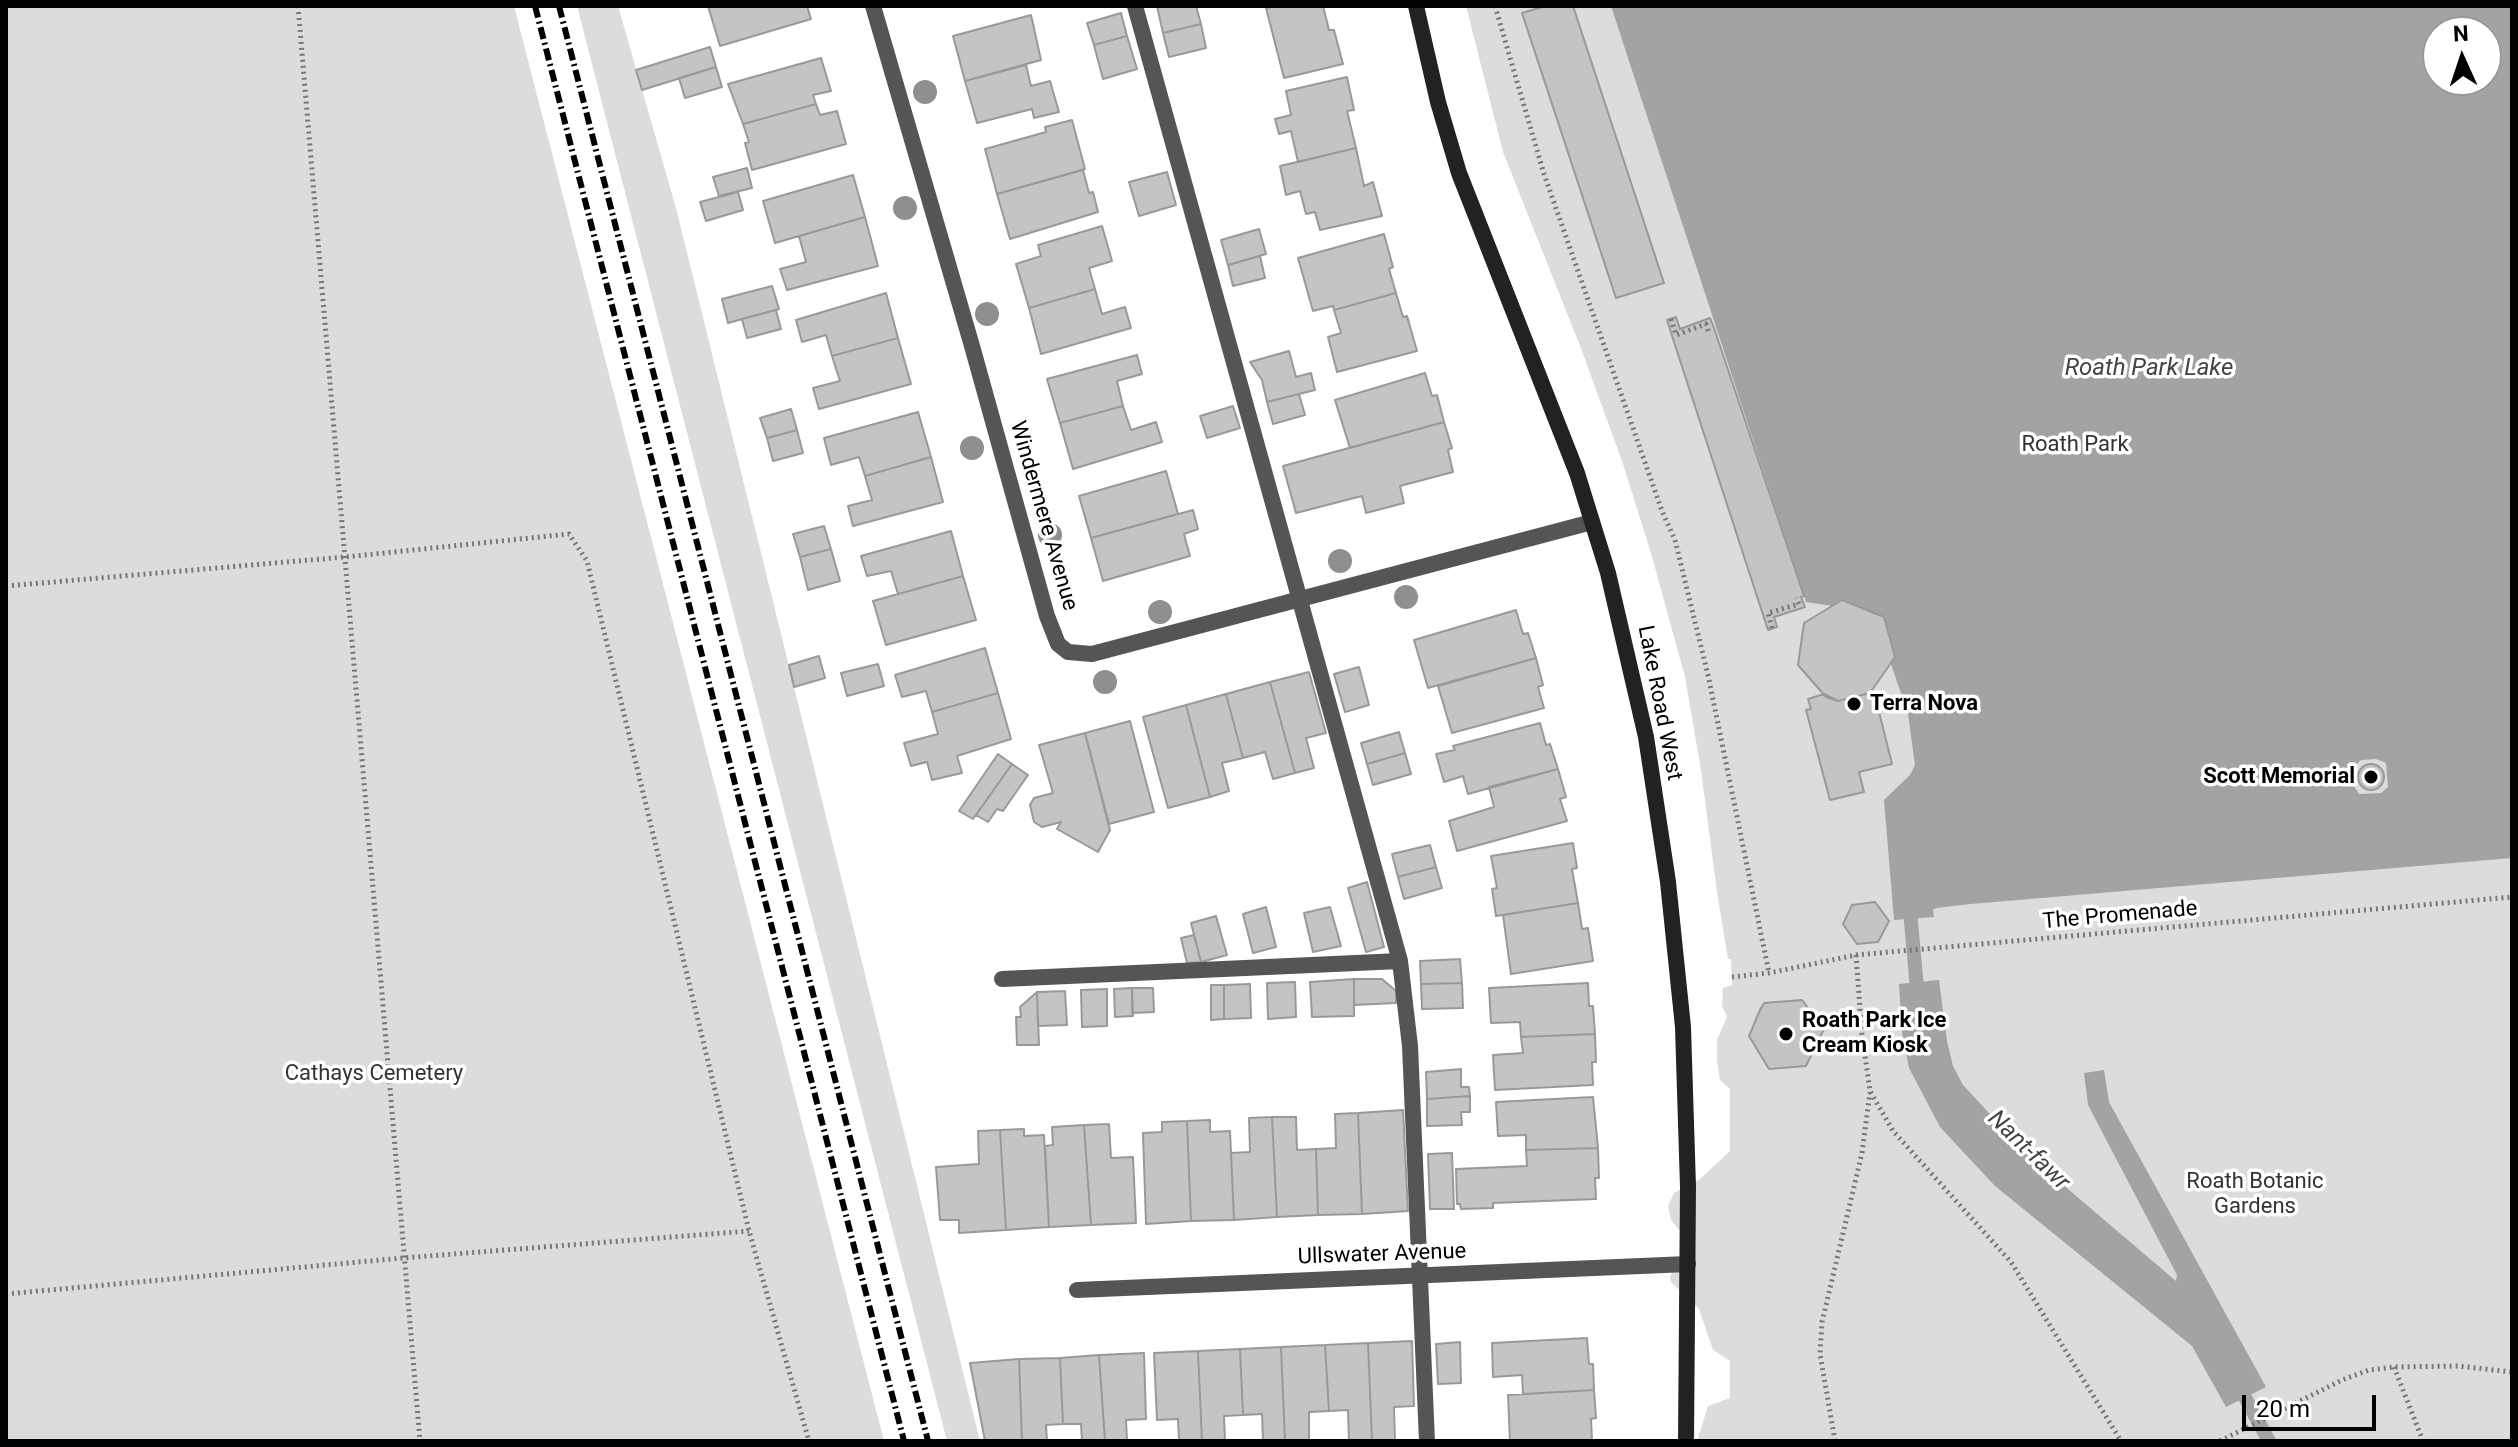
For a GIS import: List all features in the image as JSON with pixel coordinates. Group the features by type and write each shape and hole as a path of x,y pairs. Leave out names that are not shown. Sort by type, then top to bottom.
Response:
{"street":[{"name":"Windermere Avenue","path":"873,6 1047,616 1058,644 1068,652 1092,654 1592,522"},
{"path":"1135,6 1400,961 1410,1046 1427,1441"},
{"name":"Lake Road West","path":"1416,6 1438,102 1459,173 1557,422 1592,522 1636,688 1668,882 1684,1042 1688,1264 1686,1441"},
{"path":"1002,979 1400,961"},
{"name":"Ullswater Avenue","path":"1077,1290 1688,1264"}],"path":[{"path":"298,6 420,1441"},
{"path":"1495,6 1544,174 1662,511 1675,540 1708,675 1769,973"},
{"path":"1671,319 1676,335 1706,324 1708,331"},
{"path":"6,586 569,534 587,561 749,1231 809,1441"},
{"path":"1772,628 1768,613 1799,604 1796,598"},
{"name":"The Promenade","path":"1732,977 1769,973 1856,955 2512,897"},
{"path":"1835,1441 1820,1354 1822,1322 1827,1289 1862,1153 1870,1091 1856,955"},
{"path":"1870,1091 1893,1131 2011,1262 2121,1441"},
{"path":"6,1294 749,1231"},
{"path":"2220,1441 2342,1380 2369,1370 2458,1366 2512,1372"},
{"path":"2394,1367 2423,1441"}],"green space":[{"name":"Cathays Cemetery","path":"6,6 514,6 884,1441 6,1441"},
{"path":"577,6 618,6 676,208 980,1441 947,1441"},
{"name":"Roath Park","path":"1466,6 2512,6 2512,1441 1697,1441 1708,1406 1730,1398 1730,1361 1713,1350 1699,1309 1671,1282 1670,1277 1683,1249 1682,1233 1671,1220 1668,1206 1674,1193 1699,1180 1730,1151 1730,1089 1720,1080 1717,1040 1727,1017 1722,1006 1723,988 1732,985 1731,959 1728,959 1717,892 1685,677 1623,464 1503,152"}],"water":[{"name":"Roath Park Lake","path":"1611,6 2512,6 2512,858 1971,904 1936,908 1933,910 1934,917 1894,920 1884,800 1910,775 1915,765 1908,714 1891,664 1895,656 1842,601 1832,606 1806,602","holes":["2376,759 2386,763 2388,787 2381,793 2359,794 2354,786 2353,768 2361,760"]},
{"path":"1939,980 1947,1041 1953,1066 1963,1085 2028,1155 2176,1281 2177,1275 2088,1105 2084,1073 2104,1070 2109,1102 2266,1387 2226,1407 2192,1346 1995,1186 1940,1127 1909,1068 1902,1032 1899,984"}],"building":[{"path":"708,6 807,6 811,19 720,46"},
{"path":"1157,6 1196,6 1201,24 1163,33"},
{"path":"1323,6 1329,30 1334,30 1343,64 1284,78 1266,8"},
{"path":"1546,6 1573,6 1664,283 1616,298 1522,13"},
{"path":"1121,13 1127,36 1094,45 1087,23"},
{"path":"1031,15 1041,60 965,81 953,36"},
{"path":"1201,24 1206,48 1169,57 1163,33"},
{"path":"1127,36 1137,69 1103,79 1094,45"},
{"path":"710,47 716,67 642,90 636,70"},
{"path":"821,58 831,91 813,95 816,104 743,124 728,84"},
{"path":"1026,65 1031,86 1050,81 1059,112 1034,118 1032,109 977,123 965,81"},
{"path":"716,67 722,87 685,98 679,78"},
{"path":"1347,77 1354,110 1347,111 1356,148 1298,162 1291,131 1279,134 1275,119 1291,115 1286,91"},
{"path":"816,104 820,115 837,111 846,144 752,170 745,143 749,142 743,124"},
{"path":"1072,120 1085,169 997,194 985,149 1046,132 1045,127"},
{"path":"1356,148 1364,186 1373,182 1382,216 1320,230 1315,212 1306,214 1300,191 1286,195 1280,166"},
{"path":"747,168 752,188 719,196 713,177"},
{"path":"1083,170 1098,212 1010,239 997,194"},
{"path":"1167,172 1176,205 1139,216 1129,182"},
{"path":"853,175 865,217 775,243 763,201"},
{"path":"738,192 743,210 706,221 700,202"},
{"path":"865,217 878,266 787,290 780,269 806,262 799,236"},
{"path":"1102,226 1112,261 1089,268 1095,289 1029,308 1016,264 1041,256 1038,245"},
{"path":"1259,229 1266,254 1228,265 1221,240"},
{"path":"1384,234 1396,293 1334,310 1333,306 1313,311 1298,258"},
{"path":"1260,256 1265,278 1233,286 1228,265"},
{"path":"772,286 779,309 728,323 722,299"},
{"path":"1095,289 1102,314 1125,307 1131,328 1041,354 1029,308"},
{"path":"886,293 898,338 832,356 826,335 802,342 796,320"},
{"path":"1396,293 1403,317 1407,316 1417,351 1337,372 1328,337 1341,333 1334,310"},
{"path":"776,310 781,329 747,338 742,319"},
{"path":"1676,317 1680,329 1710,318 1804,596 1801,597 1805,607 1774,617 1777,627 1768,630 1667,320"},
{"path":"898,338 911,384 819,409 813,388 840,381 832,356"},
{"path":"1289,351 1296,377 1311,373 1315,390 1267,402 1262,380 1250,362"},
{"path":"1137,355 1142,374 1117,381 1123,406 1060,423 1047,379"},
{"path":"1425,373 1432,396 1437,395 1444,422 1350,448 1335,400"},
{"path":"1299,394 1305,415 1273,424 1267,402"},
{"path":"1123,406 1131,430 1156,422 1162,442 1073,469 1060,423"},
{"path":"1233,406 1240,428 1207,438 1200,416"},
{"path":"791,409 797,430 767,438 760,418"},
{"path":"918,412 931,457 865,476 859,457 831,465 824,438"},
{"path":"1444,422 1452,448 1448,450 1453,472 1400,486 1404,503 1366,513 1362,496 1296,513 1283,466"},
{"path":"797,430 803,453 773,461 767,438"},
{"path":"931,457 943,502 853,526 848,506 872,500 865,476"},
{"path":"1166,471 1178,514 1091,538 1079,496"},
{"path":"1193,510 1198,529 1184,534 1190,556 1103,581 1091,538"},
{"path":"824,526 831,549 800,557 793,534"},
{"path":"951,531 963,576 898,594 891,571 867,576 861,556"},
{"path":"831,549 840,581 808,590 800,557"},
{"path":"963,576 976,620 886,645 873,601"},
{"path":"1842,600 1884,617 1895,657 1870,693 1838,701 1826,697 1798,665 1804,623"},
{"path":"1516,610 1523,634 1528,633 1536,658 1428,688 1414,640"},
{"path":"985,648 998,693 932,712 926,691 902,697 895,675"},
{"path":"819,656 825,678 794,687 789,665"},
{"path":"1536,658 1543,685 1538,687 1544,708 1452,733 1438,686"},
{"path":"878,664 884,686 847,696 841,673"},
{"path":"1359,667 1369,705 1345,712 1334,674"},
{"path":"1309,672 1326,733 1306,738 1314,768 1295,773 1270,682"},
{"path":"1270,682 1295,773 1273,779 1265,752 1243,758 1226,694"},
{"path":"1874,692 1892,764 1859,772 1864,792 1830,800 1806,710 1811,709 1808,699 1824,694 1838,701"},
{"path":"998,693 1011,739 957,756 962,773 932,780 927,762 911,766 904,743 938,734 932,712"},
{"path":"1226,694 1243,758 1222,763 1229,791 1210,797 1186,705"},
{"path":"1186,705 1210,797 1168,808 1143,717"},
{"path":"1130,721 1154,812 1109,824 1085,733"},
{"path":"1540,723 1546,745 1550,744 1558,769 1468,794 1463,776 1444,782 1436,754 1455,750 1453,746"},
{"path":"1399,732 1405,753 1367,764 1361,743"},
{"path":"1085,733 1110,830 1098,852 1057,829 1061,822 1042,827 1034,822 1030,805 1034,798 1053,793 1039,745"},
{"path":"1405,753 1411,774 1373,785 1367,764"},
{"path":"998,754 1012,764 973,819 959,811"},
{"path":"1012,764 1028,775 1003,811 997,809 988,822 976,815"},
{"name":"Scott Memorial","path":"2371,764 2380,768 2384,777 2380,786 2371,790 2362,786 2358,777 2362,768"},
{"path":"1558,769 1566,797 1560,799 1567,821 1457,851 1449,821 1494,807 1489,787"},
{"path":"1573,843 1577,868 1572,869 1578,903 1496,916 1492,889 1497,888 1491,856"},
{"path":"1430,845 1436,867 1398,877 1392,854"},
{"path":"1436,867 1442,888 1404,899 1398,877"},
{"path":"1367,882 1384,947 1366,952 1348,888"},
{"path":"1875,902 1889,921 1878,942 1857,944 1843,924 1852,905"},
{"path":"1578,903 1582,929 1588,928 1593,961 1511,974 1503,915"},
{"path":"1266,907 1276,947 1253,953 1243,914"},
{"path":"1330,907 1341,946 1313,952 1304,913"},
{"path":"1216,916 1227,955 1201,962 1191,923"},
{"path":"1194,935 1201,962 1187,963 1181,938"},
{"path":"1460,959 1462,983 1421,984 1420,961"},
{"path":"1354,979 1354,1016 1312,1017 1310,982"},
{"path":"1354,979 1382,979 1396,991 1396,1003 1354,1005"},
{"path":"1295,982 1296,1017 1268,1019 1267,983"},
{"path":"1462,983 1463,1008 1422,1009 1421,984"},
{"path":"1588,983 1595,1034 1521,1037 1520,1022 1491,1023 1489,988"},
{"path":"1250,984 1251,1018 1224,1019 1224,985"},
{"path":"1211,985 1224,985 1224,1019 1211,1020"},
{"path":"1132,988 1133,1016 1115,1017 1114,989"},
{"path":"1132,988 1153,988 1154,1012 1132,1013"},
{"path":"1107,989 1107,1026 1082,1027 1081,990"},
{"path":"1065,991 1067,1025 1038,1026 1037,992"},
{"path":"1037,992 1039,1045 1017,1045 1016,1017 1021,1017 1020,1007"},
{"path":"1802,1000 1824,1029 1806,1066 1769,1069 1749,1036 1760,1010 1764,1003"},
{"path":"1595,1034 1593,1085 1495,1090 1493,1055 1523,1053 1521,1037"},
{"path":"1461,1069 1461,1087 1469,1087 1470,1096 1427,1099 1426,1072"},
{"path":"1470,1096 1470,1112 1461,1112 1462,1125 1427,1126 1427,1099"},
{"path":"1593,1097 1598,1148 1526,1150 1526,1135 1498,1136 1496,1102"},
{"path":"1403,1110 1408,1211 1362,1214 1358,1113"},
{"path":"1358,1113 1362,1214 1318,1215 1316,1149 1336,1148 1335,1114"},
{"path":"1272,1117 1296,1117 1297,1150 1316,1149 1318,1215 1277,1217"},
{"path":"1272,1117 1277,1217 1234,1220 1231,1153 1250,1152 1249,1118"},
{"path":"1210,1120 1210,1132 1230,1131 1234,1220 1191,1221 1187,1121"},
{"path":"1187,1121 1191,1221 1146,1224 1143,1133 1162,1132 1162,1122"},
{"path":"1109,1124 1111,1158 1133,1157 1136,1223 1091,1225 1084,1125"},
{"path":"1084,1125 1091,1225 1049,1227 1045,1146 1053,1145 1052,1127"},
{"path":"1024,1129 1024,1136 1044,1135 1049,1227 1006,1230 1000,1130"},
{"path":"1000,1130 1006,1230 959,1233 959,1220 940,1220 936,1167 979,1164 978,1131"},
{"path":"1598,1148 1596,1199 1493,1203 1493,1208 1461,1209 1457,1204 1456,1169 1527,1166 1526,1150"},
{"path":"1452,1153 1454,1209 1430,1209 1428,1154"},
{"path":"1587,1338 1589,1364 1593,1364 1594,1390 1523,1394 1522,1375 1493,1377 1492,1343"},
{"path":"1412,1341 1414,1406 1394,1407 1395,1441 1372,1441 1368,1343"},
{"path":"1460,1342 1461,1383 1438,1384 1436,1344"},
{"path":"1368,1343 1372,1441 1349,1441 1348,1410 1329,1411 1325,1345"},
{"path":"1325,1345 1329,1411 1309,1412 1309,1441 1285,1441 1281,1347"},
{"path":"1281,1347 1285,1441 1263,1441 1262,1414 1243,1415 1240,1349"},
{"path":"1240,1349 1243,1415 1224,1416 1225,1441 1202,1441 1198,1351"},
{"path":"1198,1351 1202,1441 1179,1441 1178,1419 1157,1420 1154,1353"},
{"path":"1144,1353 1146,1419 1126,1420 1127,1441 1105,1441 1099,1355"},
{"path":"1099,1355 1105,1441 1082,1441 1081,1424 1063,1424 1060,1358"},
{"path":"1060,1358 1063,1424 1046,1425 1047,1441 1022,1441 1019,1359"},
{"path":"1019,1359 1022,1441 985,1441 970,1363"},
{"path":"1594,1390 1596,1418 1591,1419 1592,1441 1510,1441 1508,1395"}],"waterway":[{"name":"Nant-fawr","path":"1909,900 1918,999"},
{"name":"Nant-fawr","path":"2236,1381 2269,1441"}],"railway":[{"path":"535,6 904,1441"},
{"path":"559,6 928,1441"}],"place":[{"name":"Terra Nova","path":"1854,704"},
{"name":"Scott Memorial","path":"2371,777"},
{"name":"Roath Park Ice Cream Kiosk","path":"1786,1034"}],"park label":[{"name":"Roath Botanic Gardens","path":"2255,1194"}]}
